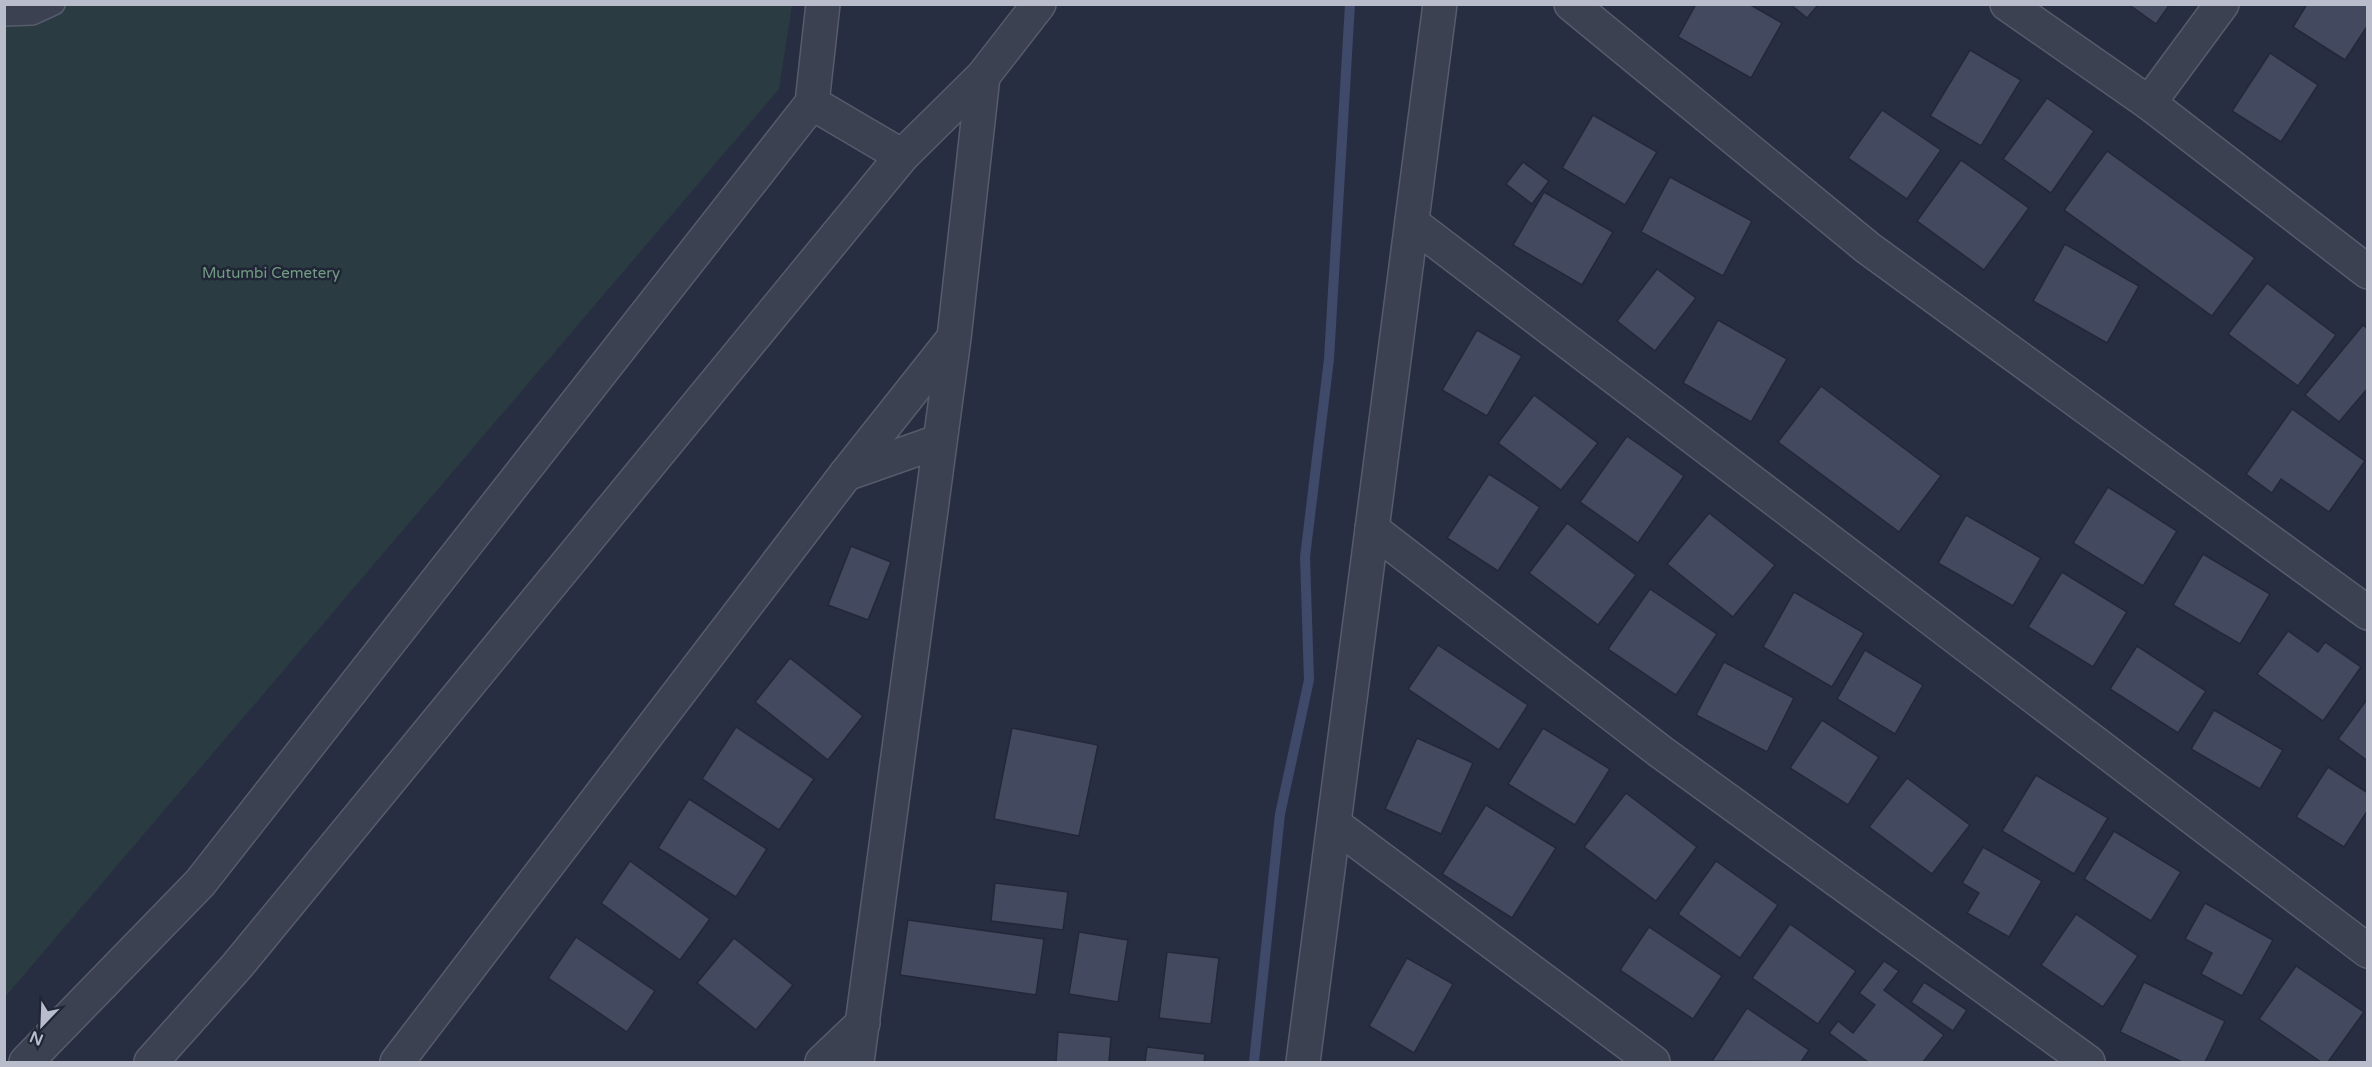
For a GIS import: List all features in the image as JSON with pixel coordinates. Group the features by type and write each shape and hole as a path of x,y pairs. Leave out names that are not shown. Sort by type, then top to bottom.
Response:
{"street":[{"path":"26,1062 200,884 812,103 823,4"},
{"path":"151,1062 237,966 902,156 983,76 1039,4"},
{"path":"1303,1062 1440,4"},
{"path":"1571,4 1868,248 2367,614"},
{"path":"2007,4 2149,103 2367,270"},
{"path":"2149,103 2222,4"},
{"path":"857,1062 954,338 983,76"},
{"path":"812,103 902,156"},
{"path":"1412,223 2367,951"},
{"path":"397,1062 846,474 954,338"},
{"path":"846,474 940,441"},
{"path":"1372,529 1661,752 2088,1062"},
{"path":"1334,824 1653,1062"},
{"path":"822,1062 863,1023"}],"lane":[{"path":"4,15 32,14 54,4"}],"green space":[{"name":"Mutumbi Cemetery","path":"5,5 792,5 779,89 5,997"}],"building":[{"path":"1696,4 1749,4 1782,23 1751,78 1678,37"},
{"path":"1790,4 1819,4 1807,18"},
{"path":"2128,4 2170,4 2156,24"},
{"path":"2307,4 2368,4 2368,25 2345,60 2293,27"},
{"path":"1970,50 2021,80 1981,146 1930,116"},
{"path":"2270,53 2318,85 2281,142 2232,111"},
{"path":"2047,98 2094,131 2051,193 2003,159"},
{"path":"1882,110 1941,150 1907,199 1848,158"},
{"path":"1593,115 1657,152 1625,205 1562,168"},
{"path":"2107,151 2255,258 2212,316 2064,210"},
{"path":"1961,160 2029,208 1984,270 1917,221"},
{"path":"1523,162 1549,181 1532,204 1506,184"},
{"path":"1670,177 1752,221 1723,276 1641,232"},
{"path":"1544,192 1613,232 1582,285 1513,245"},
{"path":"2065,244 2139,286 2107,343 2033,301"},
{"path":"1657,269 1696,298 1655,351 1617,321"},
{"path":"2267,283 2336,335 2298,386 2228,334"},
{"path":"1718,320 1787,359 1751,422 1683,383"},
{"path":"2363,325 2368,329 2368,388 2339,422 2305,395"},
{"path":"1477,330 1522,356 1487,416 1442,390"},
{"path":"1821,386 1941,476 1899,532 1778,442"},
{"path":"1534,395 1598,443 1561,490 1498,443"},
{"path":"2292,409 2365,461 2329,512 2281,479 2272,493 2246,474"},
{"path":"1627,436 1684,476 1638,543 1580,502"},
{"path":"1489,474 1540,507 1498,571 1447,538"},
{"path":"2108,487 2177,531 2143,586 2073,543"},
{"path":"1709,513 1775,565 1733,617 1667,564"},
{"path":"1966,515 2041,558 2013,606 1938,563"},
{"path":"1567,523 1636,575 1598,625 1529,573"},
{"path":"851,546 891,562 868,620 828,605"},
{"path":"2203,554 2270,594 2240,644 2173,605"},
{"path":"2062,572 2127,612 2093,667 2028,627"},
{"path":"1650,589 1717,634 1676,695 1608,649"},
{"path":"1794,592 1864,633 1832,687 1763,647"},
{"path":"2288,631 2318,652 2325,642 2361,667 2323,721 2257,674"},
{"path":"1438,645 1528,705 1499,750 1408,689"},
{"path":"2137,646 2206,691 2178,733 2110,689"},
{"path":"1865,650 1923,685 1895,734 1837,699"},
{"path":"790,658 863,716 828,760 755,702"},
{"path":"1724,662 1794,698 1767,752 1696,715"},
{"path":"2368,698 2368,761 2338,739"},
{"path":"2214,710 2283,750 2260,789 2191,749"},
{"path":"1822,720 1879,757 1848,805 1790,768"},
{"path":"736,727 814,779 779,830 702,779"},
{"path":"1012,728 1098,745 1079,836 994,819"},
{"path":"1543,728 1610,769 1575,825 1508,784"},
{"path":"1417,738 1473,763 1441,834 1385,809"},
{"path":"2328,767 2368,793 2368,810 2344,847 2296,817"},
{"path":"2036,775 2108,818 2074,874 2002,831"},
{"path":"1907,778 1970,825 1932,874 1869,827"},
{"path":"1626,793 1697,847 1656,901 1584,847"},
{"path":"689,799 767,849 736,897 658,848"},
{"path":"1486,805 1556,848 1512,918 1442,874"},
{"path":"2114,831 2181,872 2151,921 2084,879"},
{"path":"1983,847 2042,881 2009,937 1967,913 1979,893 1962,883"},
{"path":"630,861 710,919 680,960 601,903"},
{"path":"1716,861 1778,905 1740,958 1678,914"},
{"path":"995,883 1068,892 1063,930 991,921"},
{"path":"2205,903 2273,940 2242,996 2201,974 2212,953 2185,939"},
{"path":"2076,914 2138,956 2103,1007 2041,965"},
{"path":"908,920 1044,939 1036,995 900,975"},
{"path":"1790,924 1856,971 1818,1024 1752,978"},
{"path":"1649,927 1722,976 1693,1019 1620,970"},
{"path":"1079,932 1128,940 1118,1002 1069,994"},
{"path":"576,937 655,991 627,1032 548,978"},
{"path":"734,938 793,985 756,1030 697,983"},
{"path":"1167,952 1219,958 1211,1024 1159,1018"},
{"path":"1407,958 1453,984 1414,1053 1369,1026"},
{"path":"1884,961 1899,971 1884,990 1944,1035 1923,1062 1868,1062 1829,1033 1838,1021 1853,1033 1875,1005 1859,993"},
{"path":"2296,966 2364,1012 2328,1062 2321,1062 2259,1019"},
{"path":"1924,982 1967,1010 1953,1031 1911,1002"},
{"path":"2144,982 2225,1021 2205,1062 2182,1062 2120,1032"},
{"path":"1747,1008 1809,1050 1801,1062 1712,1061"},
{"path":"1058,1032 1111,1037 1109,1062 1056,1062"},
{"path":"1147,1047 1205,1054 1204,1062 1145,1062"}],"waterway":[{"path":"1254,1062 1280,814 1309,680 1305,557 1329,359 1350,4"}]}
